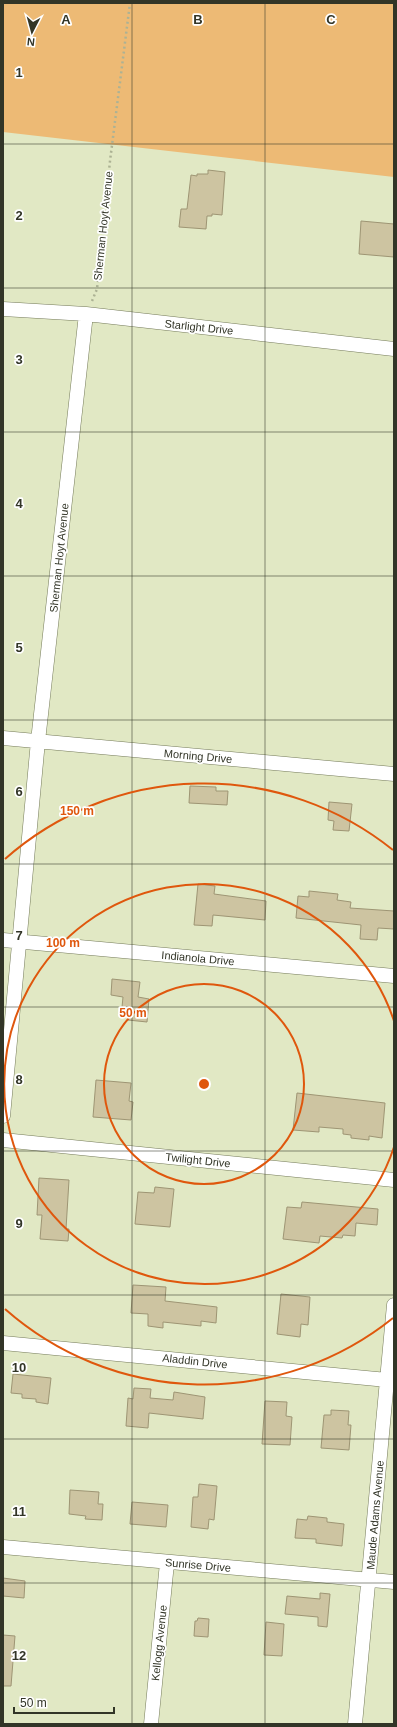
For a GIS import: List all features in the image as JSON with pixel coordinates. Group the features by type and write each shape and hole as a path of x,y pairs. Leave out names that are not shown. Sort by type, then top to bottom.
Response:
{"street":[{"name":"Starlight Drive","path":"3,309 86,314 394,349"},
{"name":"Sherman Hoyt Avenue","path":"3,1116 38,741 86,314"},
{"name":"Morning Drive","path":"3,738 394,774"},
{"name":"Indianola Drive","path":"3,940 394,976"},
{"name":"Twilight Drive","path":"3,1140 394,1180"},
{"name":"Maude Adams Avenue","path":"355,1724 394,1305"},
{"name":"Aladdin Drive","path":"3,1343 387,1380"},
{"name":"Sunrise Drive","path":"3,1547 167,1563 394,1582"},
{"name":"Kellogg Avenue","path":"151,1724 167,1563"}],"path":[{"name":"Sherman Hoyt Avenue","path":"86,314 97,289 110,161 130,3"}],"shaded area":[{"path":"3,3 394,3 394,177 3,132"}],"building":[{"path":"208,170 225,172 222,215 212,214 212,216 207,216 206,229 179,227 181,209 187,209 191,175 197,176 197,174 208,174"},
{"path":"361,221 394,224 394,257 359,254"},
{"path":"190,786 216,787 216,791 228,791 227,805 189,803"},
{"path":"329,802 352,804 349,831 333,830 334,821 328,820"},
{"path":"198,884 215,886 214,894 266,901 265,920 213,915 212,926 194,925"},
{"path":"309,891 338,894 337,900 351,902 350,908 394,911 394,929 378,928 377,940 360,939 361,925 296,918 298,896 309,897"},
{"path":"112,979 140,982 138,997 149,999 147,1022 128,1020 129,1008 122,1007 123,997 111,995"},
{"path":"96,1080 131,1083 129,1101 133,1102 131,1120 93,1117"},
{"path":"297,1093 385,1103 382,1138 369,1136 369,1140 351,1138 351,1135 343,1134 343,1129 319,1127 319,1132 293,1130"},
{"path":"39,1178 69,1180 66,1229 69,1229 68,1241 40,1239 42,1215 37,1215"},
{"path":"155,1187 174,1189 170,1227 135,1224 138,1192 154,1193"},
{"path":"302,1202 378,1209 377,1225 356,1223 355,1236 343,1235 342,1238 320,1236 319,1243 283,1239 287,1207 301,1208"},
{"path":"133,1285 166,1287 165,1301 217,1307 216,1323 201,1321 201,1326 163,1322 163,1328 148,1326 148,1314 131,1313"},
{"path":"281,1294 310,1297 308,1325 301,1324 300,1337 277,1334"},
{"path":"13,1374 51,1378 48,1404 36,1402 36,1399 22,1398 22,1394 11,1393"},
{"path":"134,1388 151,1389 150,1398 173,1400 174,1392 205,1397 203,1419 149,1413 148,1428 126,1426 128,1398 133,1399"},
{"path":"265,1401 287,1402 286,1416 292,1417 290,1445 262,1444"},
{"path":"331,1410 349,1411 348,1425 351,1425 349,1450 321,1448 324,1415 331,1415"},
{"path":"199,1484 217,1486 214,1520 209,1519 208,1529 191,1527 193,1497 198,1497"},
{"path":"70,1490 99,1492 98,1504 103,1504 102,1520 85,1519 86,1516 69,1514"},
{"path":"132,1502 168,1505 166,1527 130,1524"},
{"path":"308,1516 327,1518 327,1522 344,1524 342,1546 316,1543 316,1539 295,1538 297,1519 307,1520"},
{"path":"3,1578 25,1581 24,1598 3,1596"},
{"path":"320,1593 330,1594 327,1627 318,1626 318,1617 285,1614 287,1596 320,1599"},
{"path":"198,1618 209,1619 208,1637 194,1636 195,1621 197,1621"},
{"path":"266,1622 284,1624 282,1656 264,1655"},
{"path":"3,1635 15,1636 11,1686 3,1686"}]}
